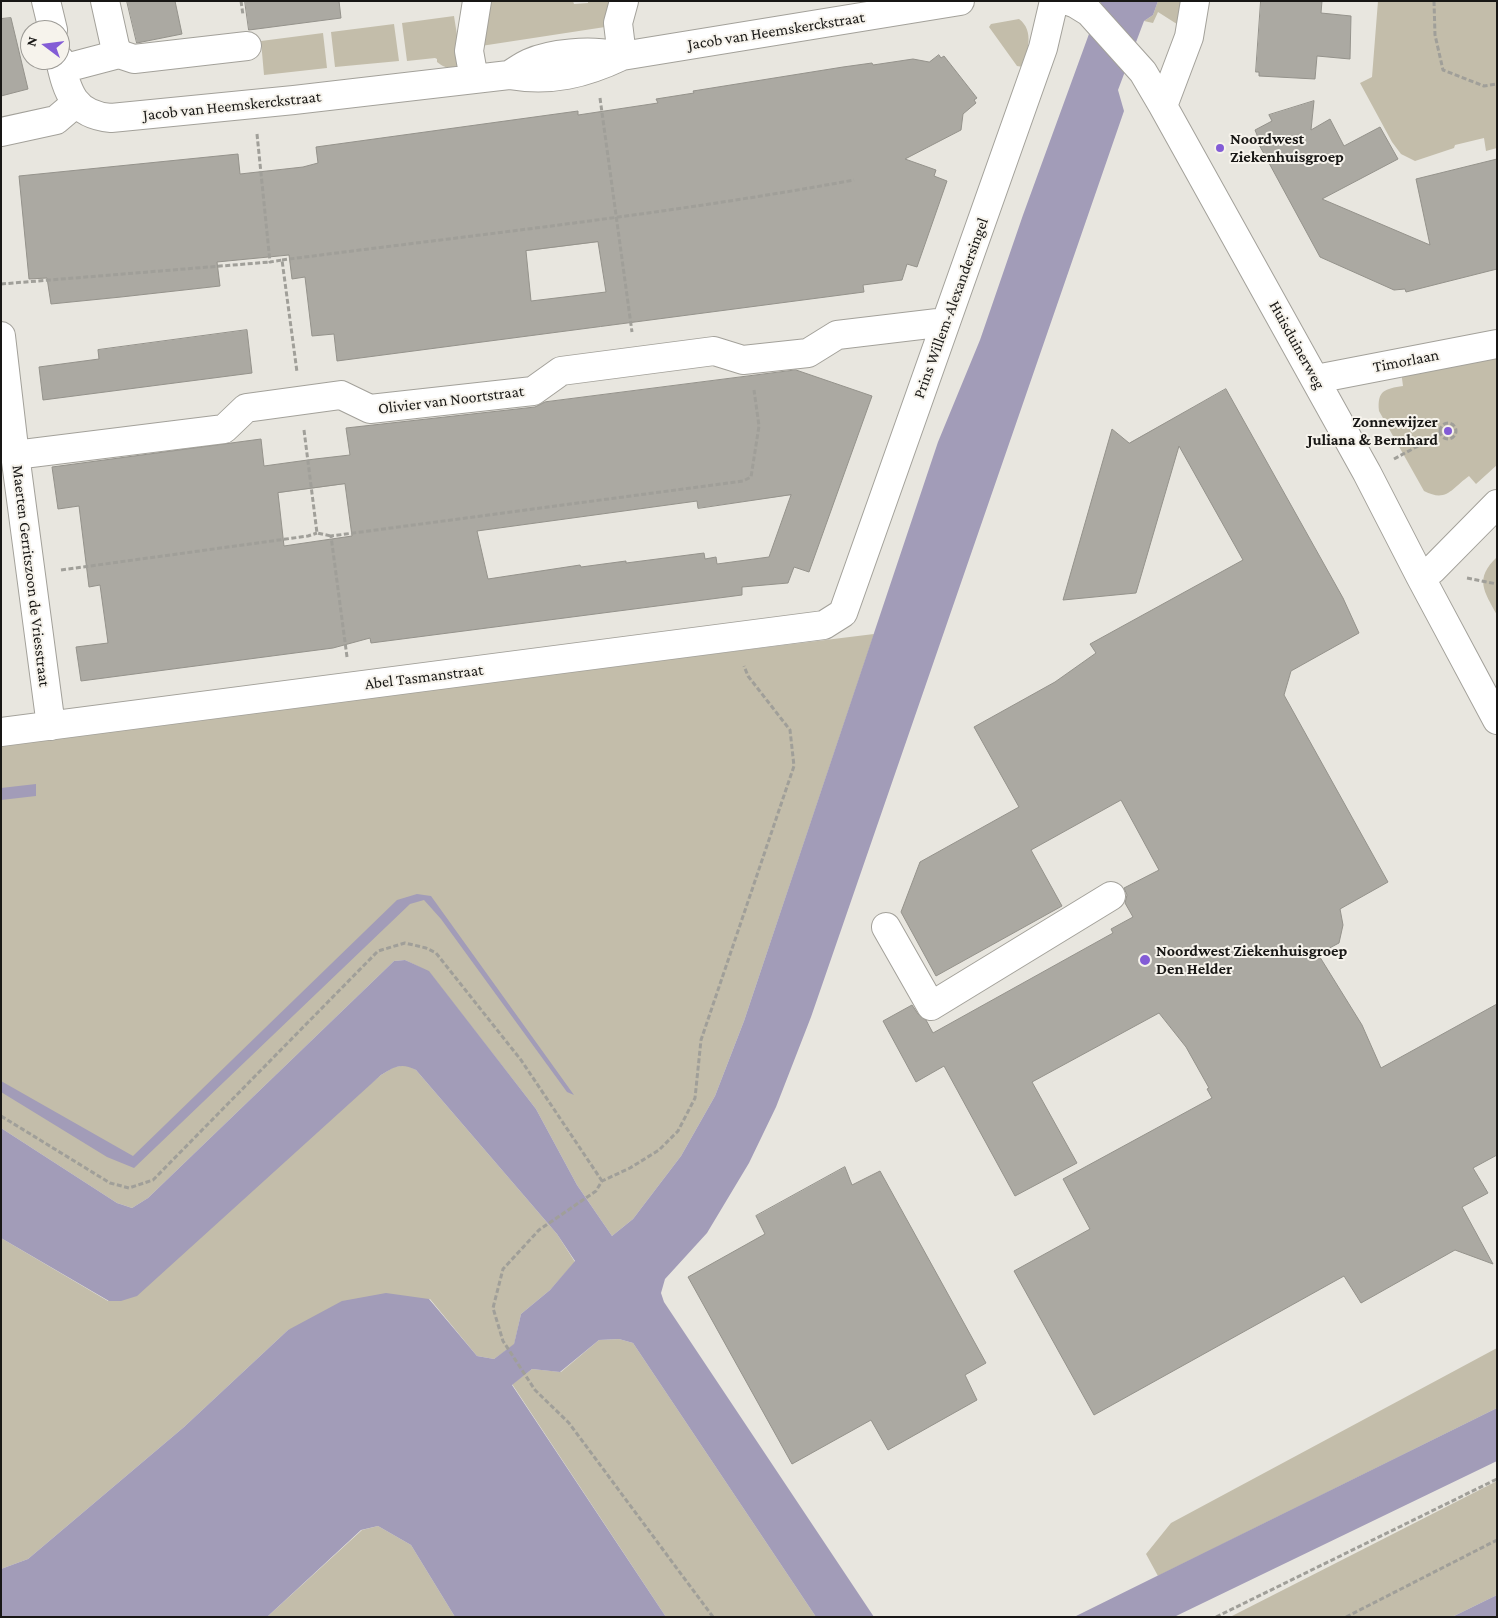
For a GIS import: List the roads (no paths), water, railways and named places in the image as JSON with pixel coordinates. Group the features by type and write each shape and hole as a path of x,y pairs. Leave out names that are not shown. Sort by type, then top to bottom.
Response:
{"street":[{"path":"46,1 51,20"},
{"path":"105,1 119,54"},
{"path":"474,79 469,51 477,1"},
{"path":"622,56 618,23 624,1"},
{"name":"Jacob van Heemskerckstraat","path":"76,103 86,112 98,117 111,118 509,75 531,79 547,78 577,74 622,56 960,1"},
{"name":"Prins Willem-Alexandersingel","path":"843,613 1043,48 1054,1"},
{"path":"1163,106 1189,37 1195,1"},
{"name":"Huisduinerweg","path":"1079,6 1142,72 1163,106 1316,379 1497,720"},
{"path":"70,63 119,54 134,59 247,46"},
{"name":"Jacob van Heemskerckstraat","path":"509,75 529,63 545,58 577,53 605,53 622,56"},
{"path":"1,132 56,120 76,103 69,90 63,70"},
{"name":"Olivier van Noortstraat","path":"10,445 224,429 246,408 341,395 370,409 533,391 561,370 714,351 742,360 808,353 837,334 946,322"},
{"name":"Maerten Gerritszoon de Vriesstraat","path":"1,336 10,445 51,726"},
{"name":"Timorlaan","path":"1316,379 1497,344"},
{"path":"1420,576 1432,570 1497,504"},
{"name":"Abel Tasmanstraat","path":"1,732 824,625 843,613"},
{"path":"886,927 932,1006 1111,896"}],"place":[{"name":"Noordwest Ziekenhuisgroep","path":"1220,148"},
{"name":"Zonnewijzer Juliana & Bernhard","path":"1448,431"},
{"name":"Noordwest Ziekenhuisgroep Den Helder","path":"1145,960"}]}
